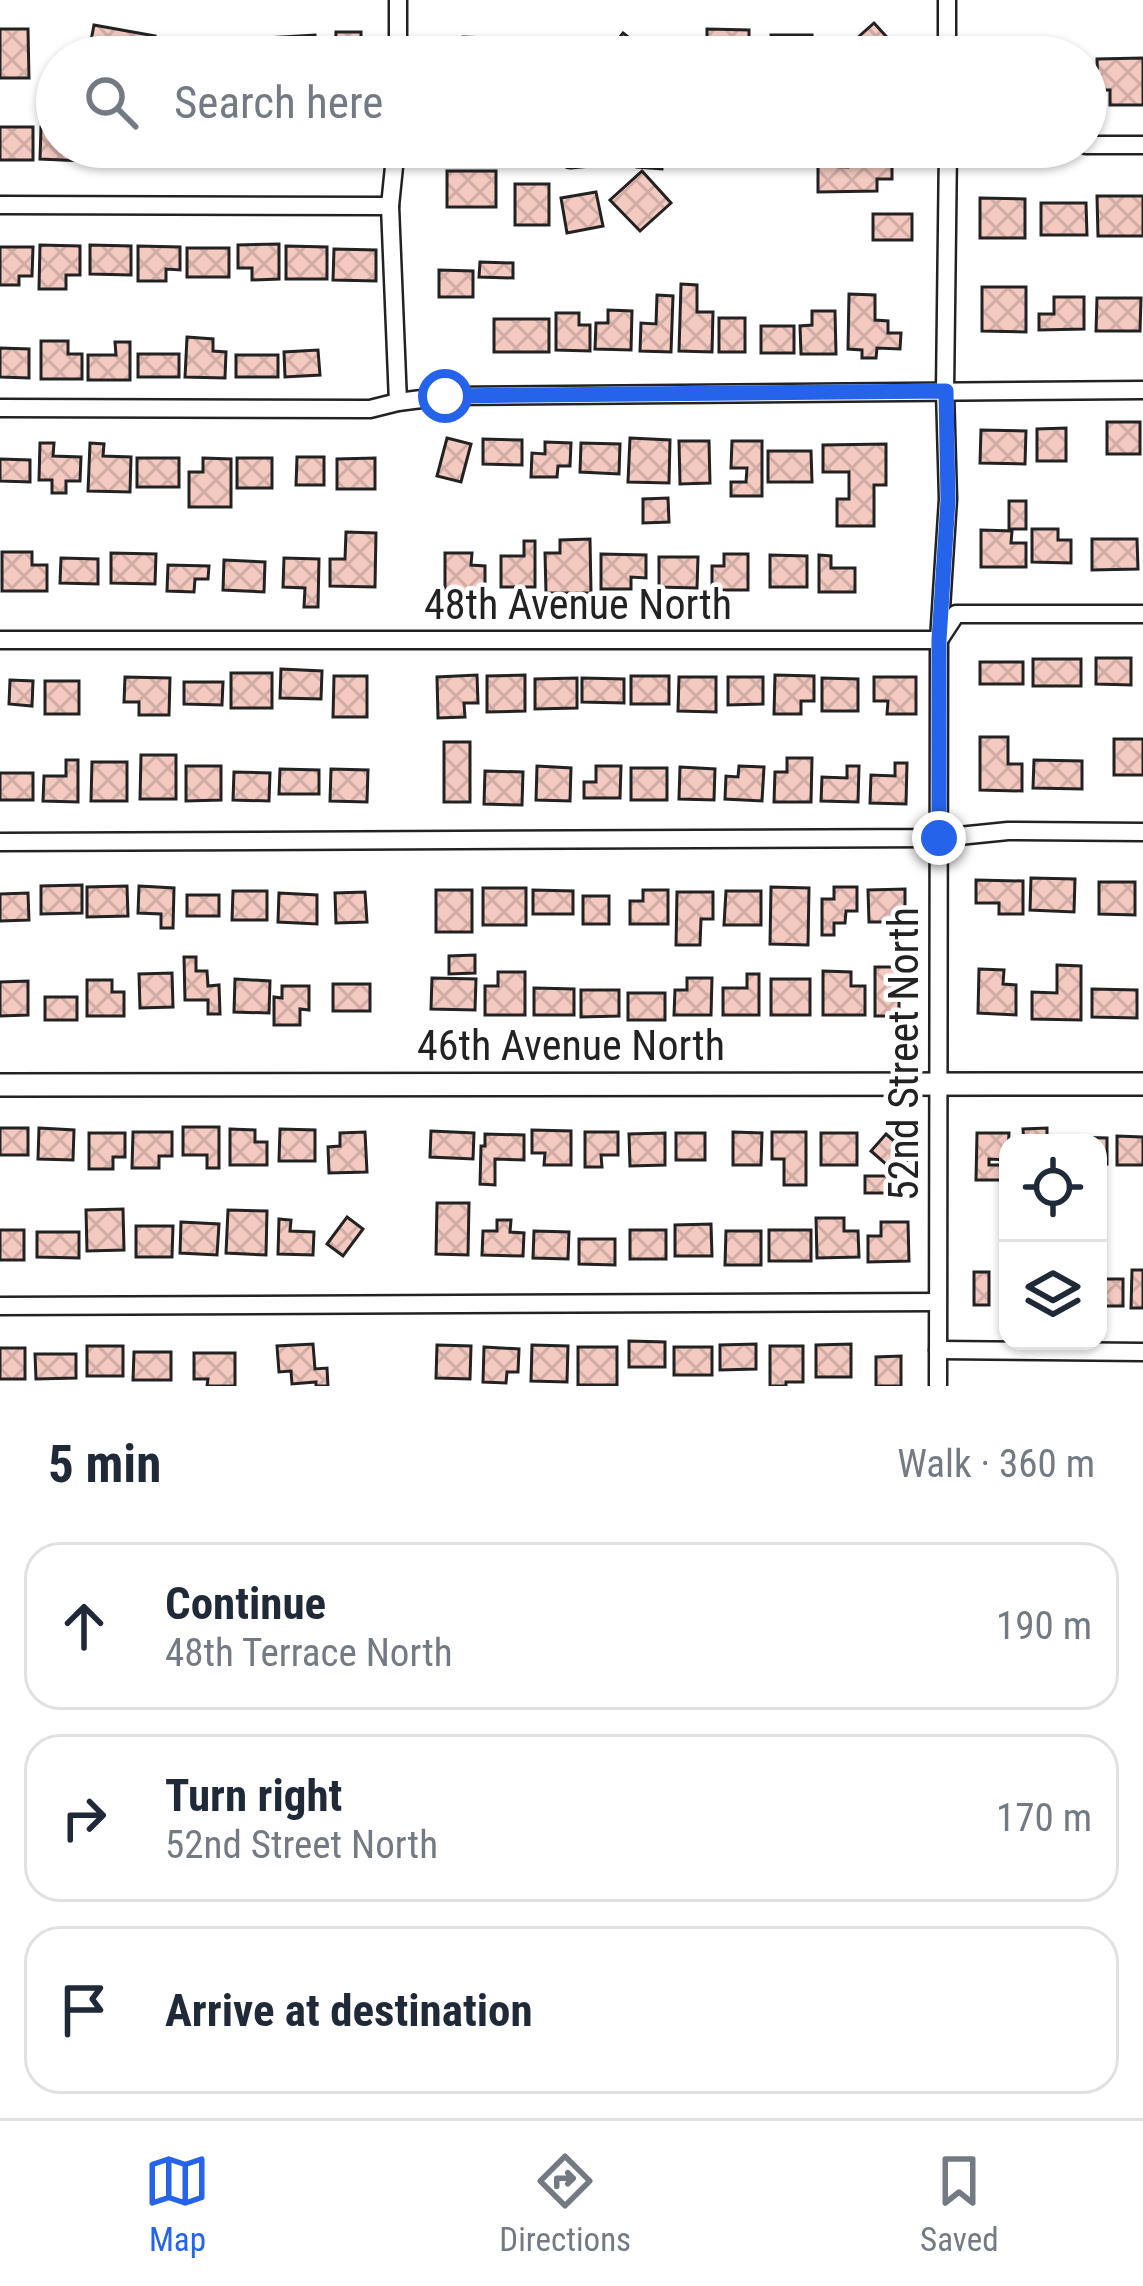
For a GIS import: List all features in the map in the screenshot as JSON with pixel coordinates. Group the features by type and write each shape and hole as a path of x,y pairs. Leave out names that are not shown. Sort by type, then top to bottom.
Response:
{"street":[{"path":"398,0 398,36"},
{"path":"947,0 947,36"},
{"path":"1107,145 1143,145"},
{"path":"394,168 390,206 398,402"},
{"name":"52nd Street North","path":"938,1386 939,640 948,500 948,168"},
{"path":"0,205 390,206"},
{"path":"0,408 370,409 445,396 1143,390"},
{"name":"48th Avenue North","path":"0,640 939,640 956,614 1143,614"},
{"path":"0,842 939,838 1008,831 1143,832"},
{"name":"46th Avenue North","path":"0,1085 1143,1084"},
{"path":"0,1306 937,1303"},
{"path":"938,1350 1143,1352"}],"building":[{"path":"874,23 886,36 859,36"},
{"path":"94,25 155,36 92,36"},
{"path":"0,29 28,29 29,78 0,78"},
{"path":"707,29 749,30 749,36 707,36"},
{"path":"336,32 361,32 361,36 336,36"},
{"path":"1143,58 1143,105 1110,105 1107,59"},
{"path":"0,127 33,127 33,160 0,160"},
{"path":"818,168 892,168 892,179 877,179 877,191 818,192"},
{"path":"447,171 496,171 496,207 447,207"},
{"path":"642,171 671,203 640,231 610,200"},
{"path":"515,184 549,184 549,225 515,225"},
{"path":"596,192 603,226 567,233 561,198"},
{"path":"1097,196 1143,196 1143,236 1098,236"},
{"path":"980,198 1025,199 1025,238 980,238"},
{"path":"1041,203 1086,203 1087,235 1041,235"},
{"path":"873,214 912,214 912,240 873,240"},
{"path":"279,244 279,279 252,280 252,268 238,268 238,245"},
{"path":"40,245 80,246 80,275 66,275 66,289 39,289"},
{"path":"90,245 131,246 131,275 90,274"},
{"path":"138,246 180,247 180,270 166,269 166,281 138,281"},
{"path":"286,246 327,247 327,279 286,279"},
{"path":"0,247 33,247 32,276 19,276 19,285 0,285"},
{"path":"187,248 229,248 229,277 187,277"},
{"path":"334,249 376,250 376,281 333,280"},
{"path":"480,262 513,263 513,278 479,277"},
{"path":"439,270 473,271 473,297 439,297"},
{"path":"681,284 697,285 697,312 713,312 712,352 679,351"},
{"path":"982,287 1026,287 1026,332 982,331"},
{"path":"849,294 875,295 875,320 888,321 888,333 901,333 900,349 877,348 876,358 862,358 862,350 848,349"},
{"path":"657,295 673,296 671,352 640,351 641,323 656,324"},
{"path":"1054,297 1084,297 1084,329 1039,330 1039,314 1054,314"},
{"path":"1097,298 1141,298 1140,331 1096,331"},
{"path":"608,310 632,311 631,350 595,349 596,323 608,323"},
{"path":"812,311 835,311 836,354 801,354 800,326 812,325"},
{"path":"556,313 579,313 579,325 590,325 590,351 556,350"},
{"path":"719,318 745,318 745,352 719,352"},
{"path":"494,319 549,319 549,352 494,352"},
{"path":"761,326 794,326 794,353 761,353"},
{"path":"187,337 213,339 213,351 226,352 225,378 185,377"},
{"path":"41,341 68,341 68,354 82,354 82,379 41,379"},
{"path":"115,342 130,342 130,380 88,380 88,355 116,355"},
{"path":"0,348 29,349 29,378 0,377"},
{"path":"318,350 320,375 285,377 284,352"},
{"path":"138,354 179,354 179,377 138,377"},
{"path":"236,355 278,355 278,377 236,377"},
{"path":"1107,422 1140,422 1140,454 1107,454"},
{"path":"1066,428 1066,461 1037,461 1037,429"},
{"path":"981,430 1026,431 1025,464 980,463"},
{"path":"447,438 471,444 461,482 437,476"},
{"path":"630,438 670,440 669,483 628,482"},
{"path":"483,439 522,440 522,465 483,464"},
{"path":"679,441 709,441 710,483 680,484"},
{"path":"732,441 762,441 762,496 731,496 731,482 746,482 747,468 731,468"},
{"path":"545,442 571,443 570,466 558,466 557,477 531,477 532,453 545,454"},
{"path":"40,443 54,443 53,456 81,457 80,481 66,481 66,493 52,493 52,480 39,480"},
{"path":"90,443 104,444 103,456 131,457 130,492 88,491"},
{"path":"581,443 620,444 619,474 580,472"},
{"path":"886,444 886,485 874,485 874,526 837,526 837,499 849,499 849,472 823,472 823,445"},
{"path":"768,451 811,451 812,482 768,482"},
{"path":"297,457 324,457 324,485 296,485"},
{"path":"137,458 179,458 179,487 137,487"},
{"path":"203,458 231,459 231,507 189,507 189,472 203,472"},
{"path":"237,458 272,458 272,488 237,488"},
{"path":"375,458 375,489 337,489 337,459"},
{"path":"0,459 30,460 30,482 0,481"},
{"path":"668,498 669,522 643,523 643,499"},
{"path":"1009,501 1026,501 1026,529 1009,529"},
{"path":"1032,529 1058,529 1058,540 1071,540 1071,563 1032,562"},
{"path":"981,530 1012,531 1011,543 1026,543 1026,567 981,567"},
{"path":"346,532 376,533 375,587 330,586 330,559 345,559"},
{"path":"590,539 591,593 546,593 545,553 560,553 560,540"},
{"path":"1092,539 1137,539 1138,569 1092,570"},
{"path":"524,541 535,541 535,587 501,587 501,556 524,556"},
{"path":"2,552 32,552 32,565 47,565 47,591 2,591"},
{"path":"111,553 156,554 155,584 111,583"},
{"path":"445,553 472,553 471,565 485,566 485,591 445,591"},
{"path":"601,554 646,555 646,578 631,577 631,589 601,589"},
{"path":"724,554 748,554 748,590 712,590 712,566 724,566"},
{"path":"770,555 807,556 807,587 770,587"},
{"path":"819,555 831,556 831,568 855,568 855,592 819,592"},
{"path":"659,557 698,557 697,588 659,587"},
{"path":"61,558 98,559 98,584 60,583"},
{"path":"284,558 319,559 318,607 304,607 305,588 283,587"},
{"path":"224,560 265,562 264,592 223,590"},
{"path":"168,565 209,566 208,579 195,579 194,592 167,591"},
{"path":"1096,658 1131,658 1131,685 1096,684"},
{"path":"1033,659 1081,659 1081,686 1033,686"},
{"path":"980,662 1023,662 1023,684 980,684"},
{"path":"281,669 322,671 321,699 280,698"},
{"path":"231,673 272,673 272,708 231,708"},
{"path":"477,675 478,703 464,703 465,717 438,718 437,677"},
{"path":"525,675 525,711 487,712 487,676"},
{"path":"775,675 814,676 814,701 801,701 801,714 774,714"},
{"path":"334,676 367,676 367,717 333,717"},
{"path":"631,676 669,676 669,704 631,704"},
{"path":"125,677 170,678 169,715 139,715 139,702 124,702"},
{"path":"679,677 716,677 716,712 678,711"},
{"path":"728,677 763,677 763,704 728,705"},
{"path":"874,677 916,677 916,714 887,714 888,701 874,701"},
{"path":"577,678 577,708 535,709 535,679"},
{"path":"582,678 624,679 624,703 582,702"},
{"path":"822,678 858,679 858,711 822,711"},
{"path":"10,680 33,681 32,706 9,704"},
{"path":"45,681 79,681 79,714 45,714"},
{"path":"184,682 223,682 222,705 184,704"},
{"path":"980,737 1008,737 1008,764 1022,764 1022,791 980,790"},
{"path":"1114,739 1143,739 1143,775 1114,775"},
{"path":"444,742 470,742 470,802 444,802"},
{"path":"141,755 176,755 176,799 140,799"},
{"path":"787,758 812,758 811,802 774,802 775,772 787,772"},
{"path":"66,760 78,760 78,802 43,801 44,776 66,776"},
{"path":"1034,760 1082,761 1082,789 1033,788"},
{"path":"92,762 127,762 127,801 91,801"},
{"path":"895,763 907,763 906,804 870,803 871,775 895,776"},
{"path":"186,766 221,766 221,800 186,801"},
{"path":"537,766 571,768 570,801 536,800"},
{"path":"596,766 621,766 620,798 584,798 584,782 596,782"},
{"path":"739,766 764,767 762,801 725,799 726,776 738,777"},
{"path":"847,766 859,766 858,802 821,801 822,777 847,778"},
{"path":"680,767 715,769 714,800 679,799"},
{"path":"631,768 667,768 667,800 631,800"},
{"path":"280,769 319,770 319,794 279,794"},
{"path":"331,769 368,770 367,802 330,801"},
{"path":"485,771 523,772 522,805 484,804"},
{"path":"234,772 270,773 269,801 233,800"},
{"path":"0,773 33,773 33,800 0,800"},
{"path":"1031,878 1075,879 1074,912 1030,910"},
{"path":"976,880 1023,881 1023,914 999,914 999,903 976,903"},
{"path":"1099,882 1135,882 1135,915 1099,914"},
{"path":"82,885 82,913 41,914 41,886"},
{"path":"127,886 128,916 87,917 87,887"},
{"path":"139,886 174,888 173,928 161,928 161,914 138,913"},
{"path":"771,887 809,888 808,945 770,944"},
{"path":"834,887 857,887 857,911 846,911 845,923 834,923 834,935 822,935 822,899 834,899"},
{"path":"483,888 526,888 526,925 483,925"},
{"path":"905,889 905,922 869,922 868,890"},
{"path":"436,890 472,890 472,932 436,932"},
{"path":"533,890 573,891 573,914 533,914"},
{"path":"643,890 668,890 668,924 630,924 630,901 643,901"},
{"path":"233,891 267,891 267,920 232,920"},
{"path":"726,891 761,891 761,925 724,925"},
{"path":"365,892 367,922 336,923 335,893"},
{"path":"677,892 713,892 713,919 701,919 700,945 676,945"},
{"path":"28,893 29,920 0,921 0,894"},
{"path":"279,893 317,895 317,924 278,922"},
{"path":"187,895 219,895 219,916 187,916"},
{"path":"583,896 609,896 609,924 583,924"},
{"path":"475,955 475,973 449,974 449,956"},
{"path":"184,957 196,957 196,971 207,971 208,986 219,985 220,1014 208,1014 208,1000 185,1000"},
{"path":"1057,965 1081,966 1081,1020 1032,1019 1032,992 1057,993"},
{"path":"875,967 899,967 899,1016 875,1016"},
{"path":"979,969 1004,970 1003,984 1016,985 1016,1015 978,1013"},
{"path":"823,971 851,972 851,986 865,986 865,1015 823,1015"},
{"path":"498,972 525,972 525,1015 485,1015 485,986 498,986"},
{"path":"172,973 173,1007 140,1008 139,974"},
{"path":"747,974 759,974 759,1015 723,1015 723,988 747,988"},
{"path":"432,978 476,979 475,1010 431,1009"},
{"path":"687,978 712,978 711,1015 674,1015 675,990 687,990"},
{"path":"235,979 270,981 269,1013 234,1012"},
{"path":"771,979 810,979 810,1015 771,1015"},
{"path":"87,980 112,980 112,992 124,992 124,1016 87,1016"},
{"path":"28,981 28,1015 0,1016 0,982"},
{"path":"333,984 370,984 370,1011 333,1011"},
{"path":"282,986 309,986 309,1010 300,1009 300,1025 274,1025 274,997 282,998"},
{"path":"534,988 574,989 574,1015 534,1015"},
{"path":"1092,989 1137,990 1137,1018 1092,1017"},
{"path":"581,990 619,990 619,1016 581,1017"},
{"path":"628,993 665,993 665,1020 628,1020"},
{"path":"45,997 77,997 77,1020 45,1020"},
{"path":"183,1127 219,1127 219,1168 207,1168 207,1155 183,1155"},
{"path":"0,1128 28,1128 28,1155 0,1155"},
{"path":"39,1128 74,1130 73,1160 38,1159"},
{"path":"1047,1128 1047,1134 1023,1134 1023,1129"},
{"path":"230,1129 255,1130 255,1142 267,1142 267,1165 230,1165"},
{"path":"280,1129 315,1130 315,1161 279,1161"},
{"path":"532,1130 571,1131 571,1165 544,1165 545,1153 532,1153"},
{"path":"431,1131 474,1133 473,1159 430,1157"},
{"path":"133,1132 172,1132 172,1156 159,1156 159,1168 132,1168"},
{"path":"365,1132 367,1172 329,1173 328,1147 340,1146 340,1133"},
{"path":"585,1132 618,1132 618,1155 601,1155 602,1167 585,1167"},
{"path":"733,1132 762,1133 761,1165 733,1165"},
{"path":"772,1132 806,1132 806,1185 784,1185 784,1159 772,1159"},
{"path":"89,1133 125,1133 125,1157 113,1157 113,1169 89,1169"},
{"path":"665,1133 665,1165 630,1166 629,1134"},
{"path":"676,1133 705,1133 705,1160 676,1160"},
{"path":"821,1133 857,1133 857,1165 821,1165"},
{"path":"977,1133 1009,1133 999,1134 999,1160 989,1159 989,1165 999,1165 999,1180 976,1180"},
{"path":"485,1134 524,1135 524,1160 495,1159 495,1185 480,1184"},
{"path":"886,1134 911,1156 896,1173 871,1151"},
{"path":"1117,1136 1143,1137 1143,1165 1117,1165"},
{"path":"865,1176 896,1176 896,1193 865,1193"},
{"path":"437,1203 469,1203 468,1255 436,1254"},
{"path":"123,1209 124,1250 87,1251 86,1210"},
{"path":"228,1210 267,1211 266,1255 226,1253"},
{"path":"347,1217 363,1229 343,1256 327,1244"},
{"path":"816,1218 844,1218 844,1231 858,1231 859,1257 817,1258"},
{"path":"279,1219 291,1220 290,1231 314,1232 313,1255 278,1254"},
{"path":"497,1220 511,1220 510,1232 524,1233 523,1256 482,1255 483,1231 497,1231"},
{"path":"181,1222 219,1224 217,1255 180,1253"},
{"path":"881,1222 908,1222 909,1261 868,1262 868,1236 881,1236"},
{"path":"711,1224 712,1256 675,1256 675,1225"},
{"path":"136,1226 173,1226 172,1257 136,1257"},
{"path":"0,1230 24,1230 24,1260 0,1260"},
{"path":"630,1230 666,1230 666,1259 630,1259"},
{"path":"769,1230 811,1230 811,1261 769,1261"},
{"path":"534,1231 569,1232 568,1259 533,1258"},
{"path":"726,1231 761,1231 761,1265 725,1265"},
{"path":"37,1232 79,1232 79,1258 37,1257"},
{"path":"579,1239 615,1239 615,1265 579,1264"},
{"path":"1132,1270 1143,1270 1143,1308 1131,1308"},
{"path":"974,1272 989,1272 989,1305 974,1305"},
{"path":"1107,1279 1123,1279 1123,1306 1107,1306"},
{"path":"629,1341 665,1342 665,1367 629,1367"},
{"path":"313,1344 315,1369 327,1368 328,1386 292,1384 291,1371 279,1372 277,1346"},
{"path":"756,1344 756,1369 720,1370 720,1345"},
{"path":"851,1344 851,1377 816,1377 816,1345"},
{"path":"437,1345 471,1346 470,1379 436,1378"},
{"path":"532,1345 568,1346 567,1382 531,1381"},
{"path":"87,1346 123,1346 123,1376 87,1376"},
{"path":"770,1346 803,1346 803,1382 770,1386"},
{"path":"484,1347 519,1349 518,1372 507,1372 506,1383 483,1382"},
{"path":"578,1347 617,1347 617,1385 578,1385"},
{"path":"674,1347 712,1347 712,1375 674,1375"},
{"path":"0,1348 25,1348 25,1379 0,1379"},
{"path":"134,1352 171,1352 171,1380 133,1380"},
{"path":"194,1353 235,1353 235,1386 207,1386 208,1379 194,1379"},
{"path":"35,1354 76,1354 76,1378 36,1379"},
{"path":"901,1356 901,1386 876,1386 876,1357"}],"route":[{"path":"445,396 946,391 948,500 939,640 939,838"}]}
